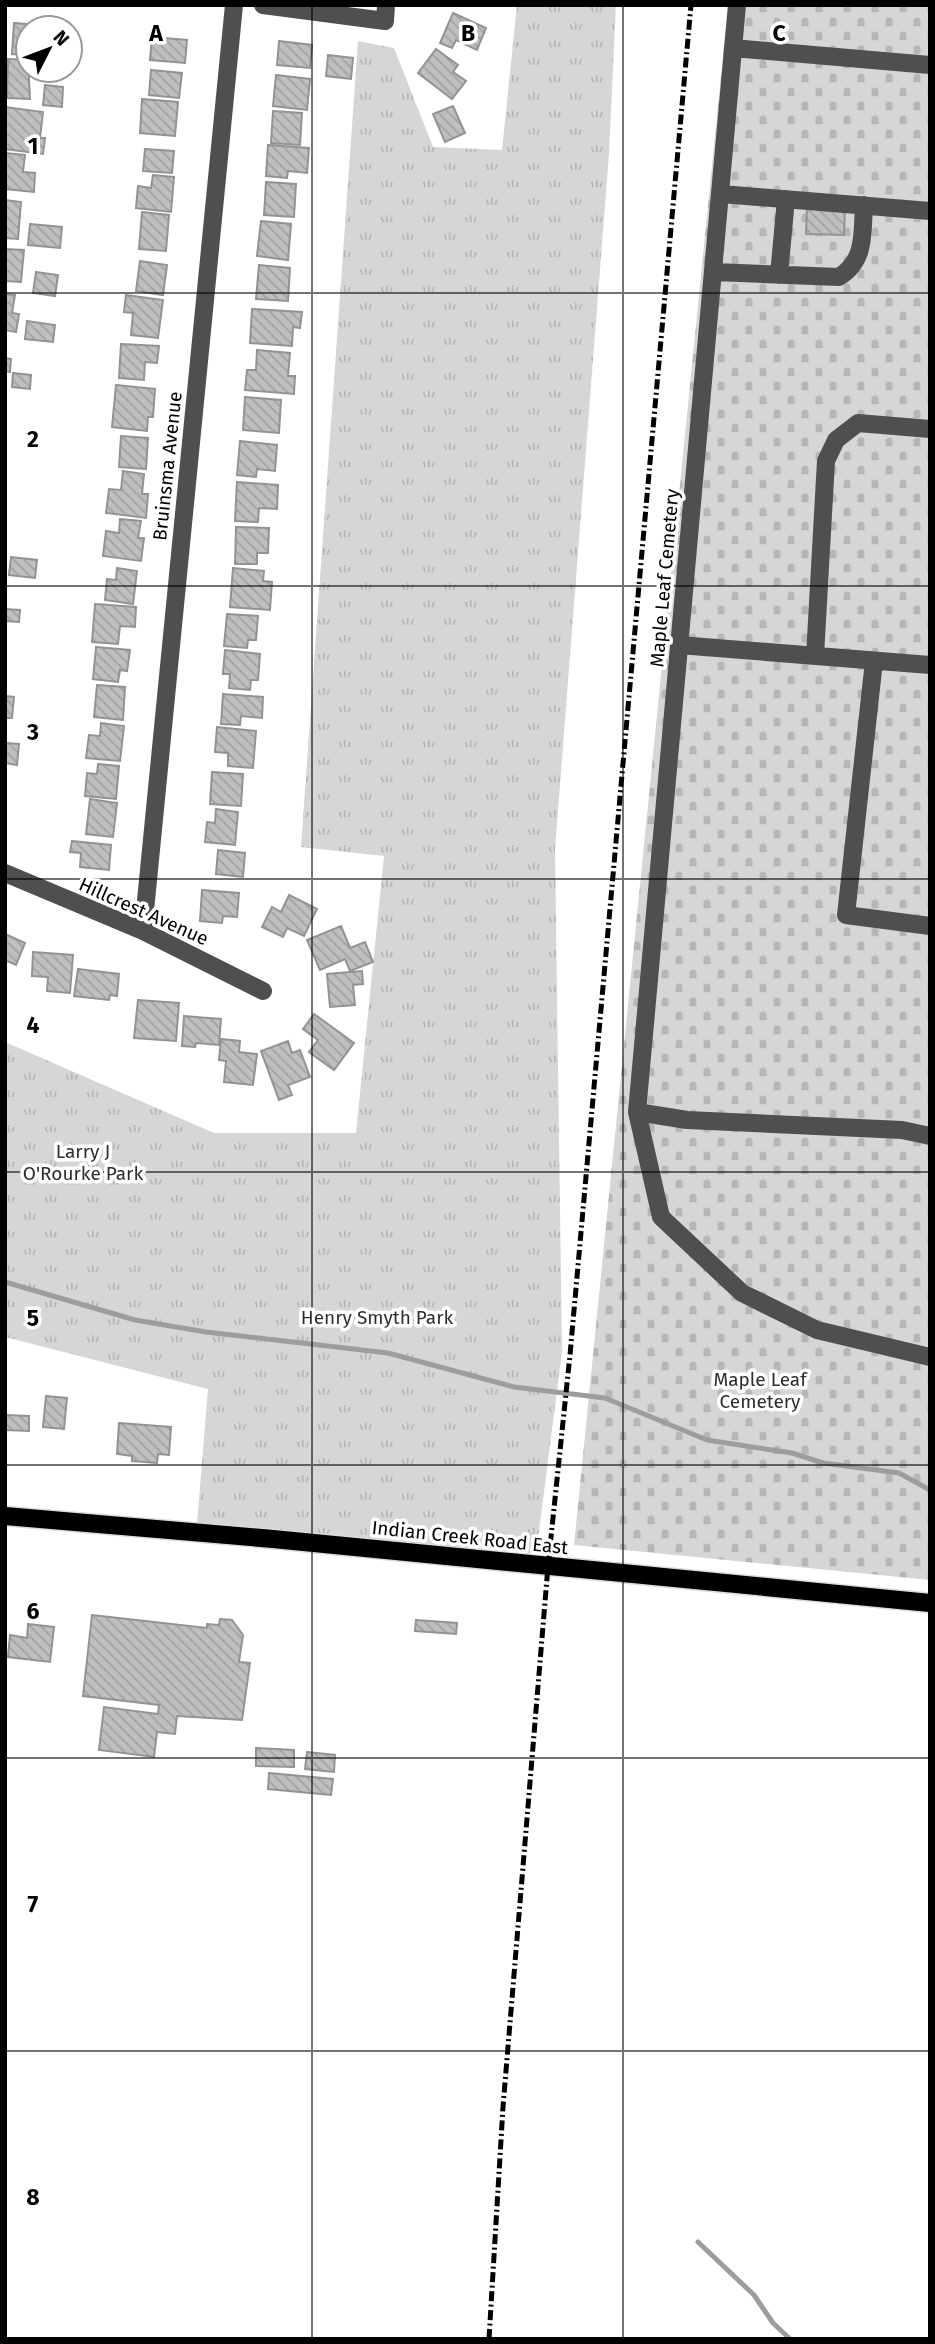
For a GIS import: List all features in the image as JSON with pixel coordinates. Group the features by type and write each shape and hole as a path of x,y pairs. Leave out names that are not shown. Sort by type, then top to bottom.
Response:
{"main road":[{"name":"Indian Creek Road East","path":"5,1516 273,1539 930,1603"}],"street":[{"name":"Bruinsma Avenue","path":"143,931 234,5"},
{"path":"263,5 385,20 386,5"},
{"name":"Maple Leaf Cemetery","path":"737,5 637,1112 661,1217 742,1293 817,1330 930,1357"},
{"path":"733,48 930,65"},
{"path":"721,194 930,211"},
{"path":"779,275 786,199"},
{"path":"714,272 839,277 852,269 860,255 864,205"},
{"path":"815,656 825,461 835,440 858,424 930,429"},
{"path":"679,645 930,665"},
{"path":"874,661 846,915 930,926"},
{"name":"Hillcrest Avenue","path":"5,873 143,931 263,991"},
{"path":"637,1112 687,1120 902,1130 930,1136"}],"green space":[{"name":"Henry Smyth Park","path":"517,5 616,5 609,154 555,849 562,1352 536,1554 197,1524 208,1389 5,1337 5,1042 214,1133 356,1133 384,856 301,847 358,41 394,48 433,147 502,150"},
{"name":"Maple Leaf Cemetery","path":"728,5 930,5 930,1580 574,1545"}],"building":[{"path":"453,13 486,28 477,50 456,40 452,48 440,43"},
{"path":"14,23 14,54 12,54"},
{"path":"152,37 187,40 185,63 150,60"},
{"path":"279,41 312,45 310,68 277,65"},
{"path":"436,49 458,65 453,72 466,81 452,99 418,73"},
{"path":"328,55 353,58 351,79 326,76"},
{"path":"8,59 14,59 14,84 29,84 30,99 7,98"},
{"path":"151,70 182,73 179,98 149,95"},
{"path":"276,75 310,79 307,110 273,106"},
{"path":"45,85 63,87 62,107 43,105"},
{"path":"142,99 178,102 175,136 140,133"},
{"path":"453,106 465,133 445,142 433,114"},
{"path":"5,107 43,112 40,138 45,138 43,154 5,149"},
{"path":"273,111 302,113 300,145 271,143"},
{"path":"268,145 309,148 307,173 288,171 287,178 266,176"},
{"path":"145,149 174,151 172,173 143,171"},
{"path":"5,153 25,155 23,172 35,173 34,192 5,189"},
{"path":"153,175 174,177 171,212 136,208 138,186 151,188"},
{"path":"266,182 296,184 294,217 264,215"},
{"path":"5,200 21,202 18,239 5,238"},
{"path":"807,208 845,209 844,235 806,234"},
{"path":"142,212 169,215 166,251 139,249"},
{"path":"261,221 291,224 288,260 257,256"},
{"path":"30,224 62,227 60,248 28,245"},
{"path":"5,249 24,250 21,282 5,281"},
{"path":"140,261 167,265 163,295 136,291"},
{"path":"259,265 290,268 288,301 256,299"},
{"path":"36,272 58,275 55,296 33,293"},
{"path":"5,294 15,295 12,313 19,314 16,332 5,330"},
{"path":"126,295 163,300 158,338 131,335 133,313 124,312"},
{"path":"252,309 302,312 300,328 293,327 292,346 250,343"},
{"path":"27,321 55,325 53,342 25,339"},
{"path":"121,344 159,346 157,363 145,362 144,380 119,378"},
{"path":"257,350 290,353 288,376 295,376 294,394 245,390 247,370 256,370"},
{"path":"5,358 11,359 10,372 5,371"},
{"path":"13,373 31,375 30,389 12,387"},
{"path":"116,385 155,389 153,417 148,417 147,431 112,427"},
{"path":"245,397 281,400 279,433 243,430"},
{"path":"121,436 148,438 146,469 119,467"},
{"path":"240,441 277,445 275,471 257,469 256,477 237,475"},
{"path":"123,471 144,474 142,494 148,494 146,518 106,513 109,489 121,490"},
{"path":"237,482 278,485 277,509 259,508 258,522 235,521"},
{"path":"120,519 141,521 138,538 144,538 141,561 103,556 106,531 119,533"},
{"path":"236,527 269,528 268,553 257,553 257,564 235,564"},
{"path":"11,557 37,560 35,578 9,575"},
{"path":"117,568 137,571 133,604 105,600 107,579 116,580"},
{"path":"233,568 264,571 263,581 272,582 270,610 230,607"},
{"path":"95,604 136,607 135,627 120,626 118,644 92,642"},
{"path":"5,609 20,610 19,622 5,621"},
{"path":"227,614 258,616 256,640 248,640 247,648 224,646"},
{"path":"96,647 130,650 127,671 120,670 118,682 93,679"},
{"path":"225,650 260,654 258,680 251,680 250,690 229,688 230,674 223,674"},
{"path":"97,685 125,687 123,720 94,717"},
{"path":"223,694 263,697 262,718 241,716 240,725 221,724"},
{"path":"5,696 14,697 12,718 5,718"},
{"path":"101,723 124,726 120,761 86,758 89,735 100,736"},
{"path":"217,727 256,731 253,768 228,766 228,753 215,752"},
{"path":"5,743 19,744 17,765 5,763"},
{"path":"98,764 119,766 116,799 85,796 87,773 97,774"},
{"path":"212,772 243,774 241,806 210,804"},
{"path":"90,799 117,803 113,837 86,834"},
{"path":"216,809 238,812 235,845 205,842 207,822 215,823"},
{"path":"72,841 111,845 109,870 80,867 81,853 70,852"},
{"path":"218,850 245,853 243,877 216,874"},
{"path":"202,890 239,893 237,917 223,916 222,923 200,921"},
{"path":"289,895 317,909 304,936 287,928 283,937 262,927 272,907 281,912"},
{"path":"341,926 350,948 365,942 373,962 350,971 345,959 320,970 307,940"},
{"path":"5,934 25,943 16,965 5,960"},
{"path":"33,952 73,955 70,993 47,991 48,977 32,976"},
{"path":"78,969 119,974 117,996 110,995 109,1000 74,996"},
{"path":"362,971 363,984 353,985 355,1005 330,1007 327,974"},
{"path":"138,1000 179,1003 176,1041 134,1038"},
{"path":"314,1014 354,1043 334,1070 309,1052 318,1040 303,1029"},
{"path":"184,1016 221,1019 219,1045 196,1043 195,1047 182,1046"},
{"path":"221,1039 240,1041 239,1052 257,1054 253,1085 224,1082 226,1061 219,1060"},
{"path":"288,1041 292,1053 300,1050 310,1077 288,1085 292,1095 279,1100 261,1051"},
{"path":"46,1396 67,1398 64,1429 43,1427"},
{"path":"5,1415 29,1416 29,1431 5,1430"},
{"path":"119,1423 171,1427 169,1455 158,1454 157,1463 132,1461 132,1456 117,1454"},
{"path":"92,1615 207,1628 207,1624 219,1625 220,1619 232,1620 243,1635 239,1662 250,1663 242,1720 177,1716 175,1734 157,1732 154,1757 99,1750 104,1707 158,1714 159,1705 83,1696"},
{"path":"416,1620 457,1623 456,1634 415,1631"},
{"path":"28,1624 54,1627 50,1662 8,1657 10,1635 27,1638"},
{"path":"256,1748 294,1750 294,1767 256,1766"},
{"path":"307,1752 335,1755 334,1772 305,1769"},
{"path":"269,1773 333,1779 331,1795 268,1789"}],"waterway":[{"path":"5,1282 135,1320 206,1332 388,1353 514,1387 605,1398 707,1440 792,1453 823,1463 899,1473 930,1490"},
{"path":"698,2242 754,2295 773,2323 790,2339"}],"railway":[{"path":"489,2339 503,2107 548,1566 570,1355 691,5"}],"park label":[{"name":"Larry J O'Rourke Park","path":"83,1162"}]}
